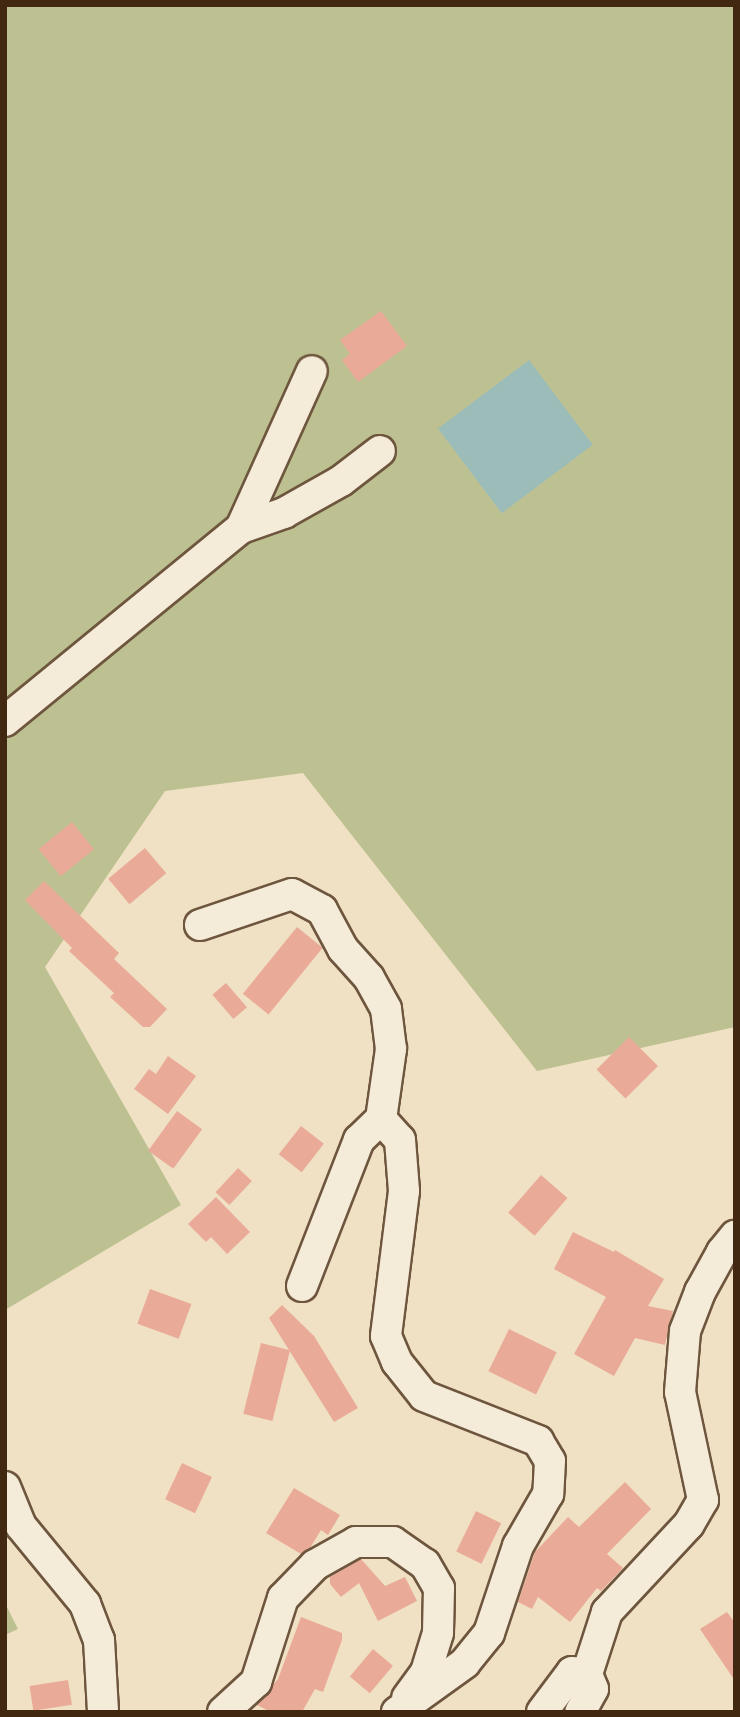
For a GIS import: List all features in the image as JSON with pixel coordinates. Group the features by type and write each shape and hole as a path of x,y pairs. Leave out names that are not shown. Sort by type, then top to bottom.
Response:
{"street":[{"path":"241,528 312,371"},
{"path":"5,721 241,528 284,513 341,481 380,451"},
{"path":"200,925 292,894 322,911 343,949 369,978 386,1009 391,1049 381,1119 359,1140 302,1286"},
{"path":"381,1119 400,1140 404,1191 386,1336 397,1362 424,1396 538,1441 550,1461 548,1494 518,1546 489,1633 465,1663 397,1712"},
{"path":"580,1712 593,1689 587,1674 607,1612 689,1524 703,1500 680,1392 685,1331 700,1292 722,1252 735,1236"},
{"path":"5,1487 21,1525 85,1604 99,1640 103,1712"},
{"path":"223,1712 256,1682 284,1598 315,1565 356,1542 393,1542 425,1563 439,1588 438,1633 426,1672 397,1712"},
{"path":"542,1712 572,1672 587,1674"}],"green space":[{"path":"5,5 735,5 735,1027 537,1071 303,773 165,791 45,967 181,1205 5,1310"},
{"path":"5,1603 18,1629 5,1635"}],"water":[{"path":"529,360 593,445 502,513 438,429"}],"building":[{"path":"381,311 407,346 358,382 342,360 350,354 340,340"},
{"path":"72,822 94,849 61,876 39,849"},
{"path":"145,848 166,873 129,904 108,879"},
{"path":"44,881 119,953 114,959 167,1009 150,1027 143,1027 110,997 114,993 69,951 72,948 25,900"},
{"path":"297,927 323,948 269,1015 243,994"},
{"path":"226,983 247,1007 233,1019 212,995"},
{"path":"629,1037 658,1066 625,1099 596,1070"},
{"path":"168,1056 196,1076 168,1114 134,1089 149,1069 156,1074"},
{"path":"177,1111 202,1129 173,1169 148,1151"},
{"path":"301,1126 324,1144 302,1172 279,1154"},
{"path":"238,1168 252,1181 229,1205 215,1192"},
{"path":"541,1175 567,1198 535,1236 508,1213"},
{"path":"216,1197 250,1232 227,1254 211,1237 206,1242 188,1224"},
{"path":"573,1232 614,1252 615,1250 664,1279 648,1306 673,1311 665,1345 635,1338 614,1376 574,1354 606,1297 554,1269"},
{"path":"150,1289 191,1304 179,1339 137,1324"},
{"path":"282,1305 314,1336 358,1408 334,1422 269,1318"},
{"path":"509,1329 557,1352 536,1394 488,1371"},
{"path":"261,1343 290,1350 272,1421 243,1414"},
{"path":"182,1463 212,1477 195,1513 165,1499"},
{"path":"625,1482 651,1509 607,1554 623,1568 601,1591 597,1588 570,1622 538,1597 532,1609 518,1602 535,1552 568,1517 579,1527"},
{"path":"294,1488 340,1515 328,1535 321,1530 310,1548 301,1554 266,1533"},
{"path":"476,1511 501,1523 481,1564 456,1551"},
{"path":"361,1559 385,1586 405,1577 417,1601 378,1621 359,1583 341,1597 330,1584 330,1577"},
{"path":"727,1612 735,1623 735,1681 700,1629"},
{"path":"301,1617 342,1633 342,1640 323,1692 315,1689 302,1712 271,1712 257,1705 278,1679"},
{"path":"373,1649 393,1666 370,1693 350,1677"},
{"path":"68,1680 72,1705 33,1711 29,1686"}]}
